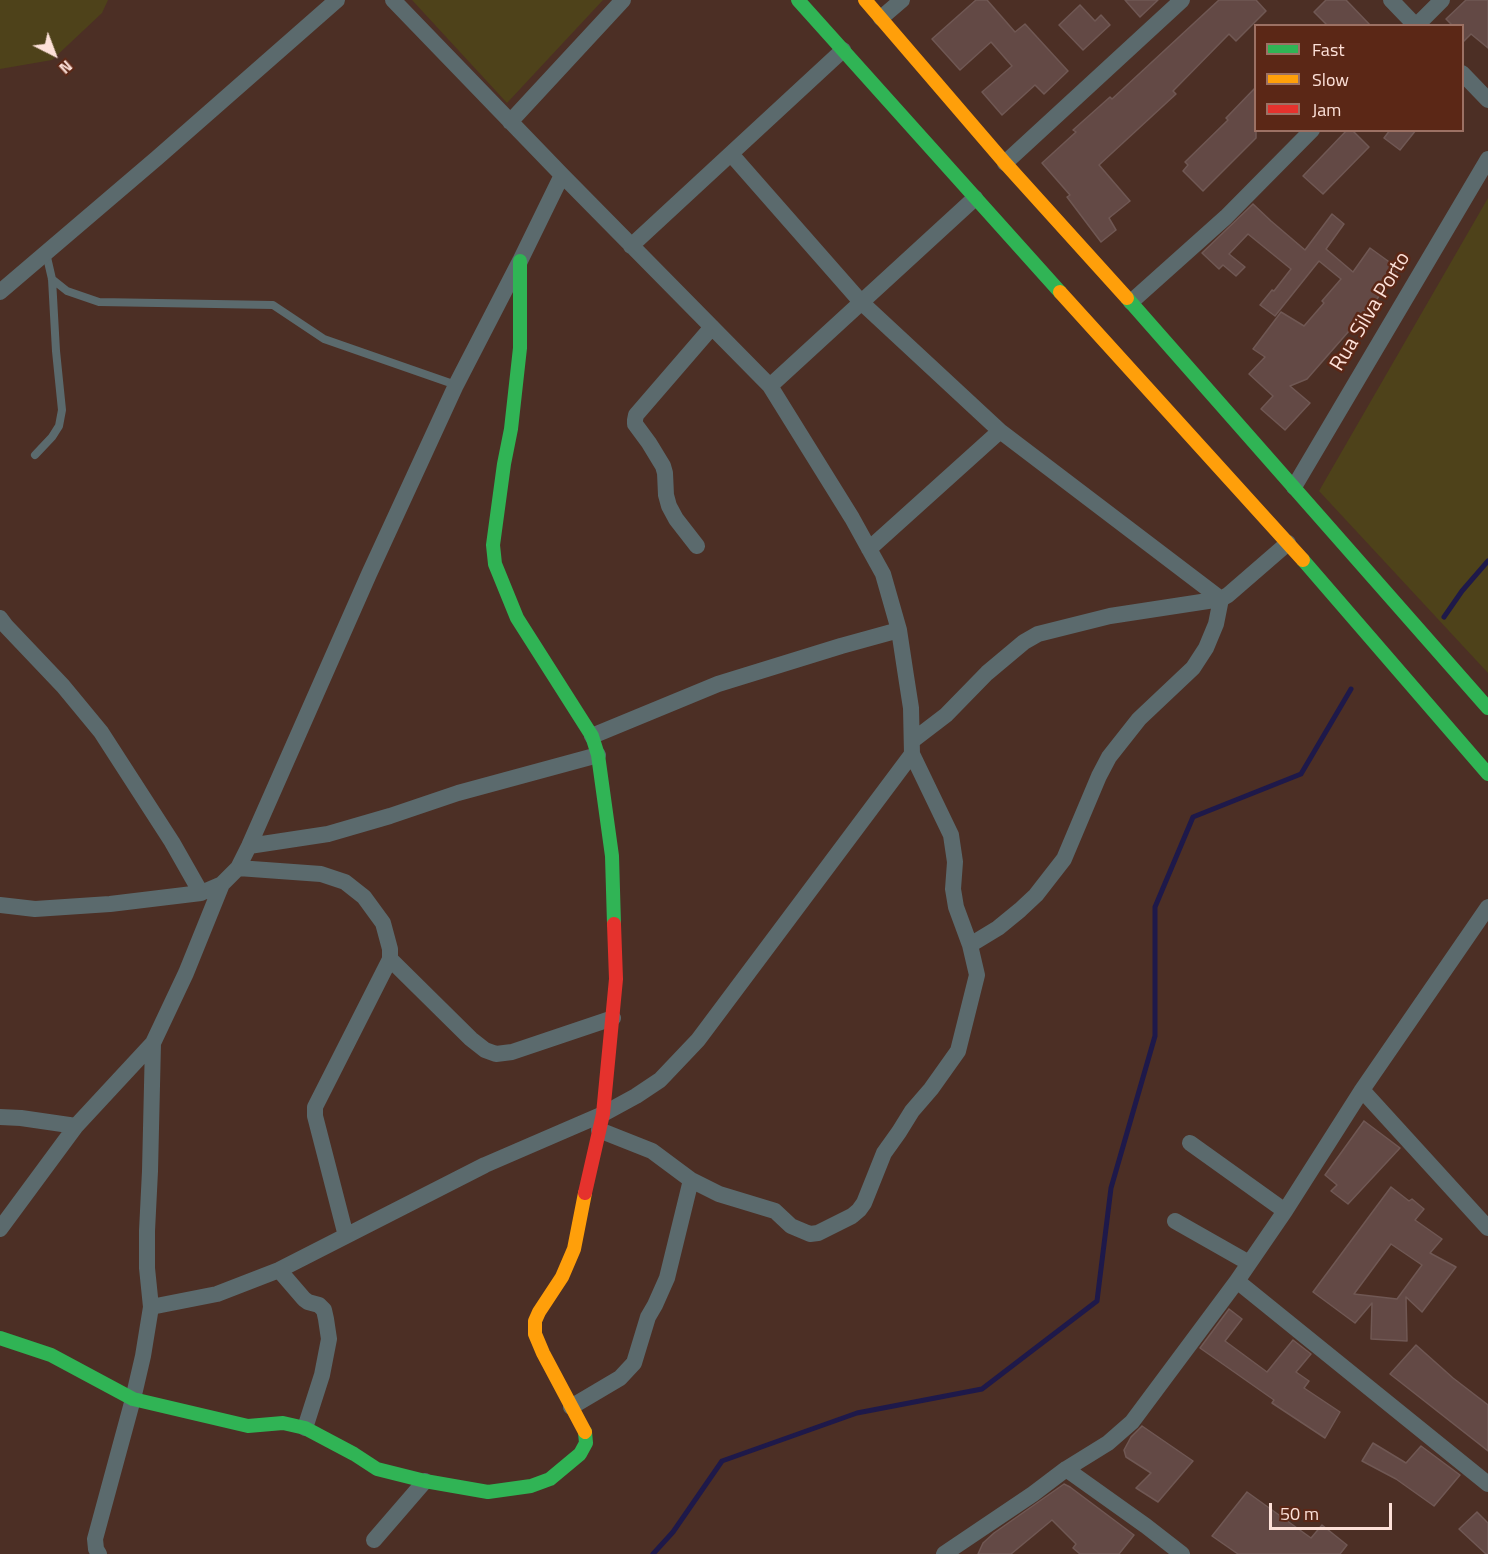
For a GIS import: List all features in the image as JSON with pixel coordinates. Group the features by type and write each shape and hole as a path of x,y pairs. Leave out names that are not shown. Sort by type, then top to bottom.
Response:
{"main road":[{"path":"798,0 1288,543 1488,774"},
{"path":"865,0 1005,163 1131,302 1488,708"},
{"path":"0,1338 51,1354 133,1399 248,1426 283,1423 305,1428 377,1469 424,1481 488,1492 531,1486 550,1479 580,1454 586,1443 585,1432 534,1334 539,1311 562,1277 574,1249 601,1122 616,980 612,856 598,755 592,736 517,618 495,564 493,545 511,429 520,348 520,261"}],"street":[{"path":"0,292 8,275 46,253 338,0"},
{"path":"393,0 562,176 770,386 852,518 883,574 899,630 911,708 912,748 951,835 955,862 953,888 956,907 970,945 977,975 958,1051 912,1111 884,1153 864,1203 852,1216 818,1233 810,1234 791,1226 775,1211 719,1194 691,1180 652,1151 601,1122"},
{"path":"510,122 623,0"},
{"path":"881,18 902,0"},
{"path":"1005,163 1182,0"},
{"path":"1391,0 1414,24"},
{"path":"1418,24 1442,0"},
{"path":"631,246 843,50"},
{"path":"1464,75 1488,100"},
{"path":"1131,302 1226,217 1310,132"},
{"path":"731,154 861,303 1000,430 1221,599"},
{"name":"Rua Silva Porto","path":"1294,487 1488,159"},
{"path":"0,905 35,909 111,904 201,893 222,884 238,868 456,385 562,176"},
{"path":"770,386 975,198"},
{"path":"697,546 669,506 663,466 635,424 635,420 636,415 712,327"},
{"path":"869,549 1000,430"},
{"path":"151,1307 216,1294 279,1269 485,1165 601,1122 660,1080 698,1040 912,748 987,673 1024,642 1038,634 1110,616 1228,596 1288,543"},
{"path":"970,945 998,928 1020,910 1036,895 1064,859 1109,757 1139,719 1193,668 1206,648 1216,624 1221,599"},
{"path":"0,618 63,686 101,732 172,842 201,893"},
{"path":"592,736 718,684 899,630"},
{"path":"249,846 328,834 458,793 598,755"},
{"path":"238,868 321,874 345,882 364,897 383,923 390,949 390,959 315,1107 315,1116 346,1236"},
{"path":"0,1229 76,1126 153,1043 186,972 222,884"},
{"path":"944,1554 1066,1469 1108,1443 1132,1422 1237,1281 1285,1211 1362,1090 1488,907"},
{"path":"390,959 471,1039 485,1050 496,1054 512,1052 613,1018"},
{"path":"99,1554 95,1539 133,1399 151,1307 147,1268 147,1231 153,1043"},
{"path":"1362,1090 1488,1228"},
{"path":"0,1117 76,1126"},
{"path":"1190,1143 1285,1211"},
{"path":"572,1407 620,1378 634,1363 648,1317 667,1278 691,1180"},
{"path":"1175,1221 1249,1263"},
{"path":"279,1269 304,1299 319,1305 324,1310 326,1319 328,1339 322,1375 305,1428"},
{"path":"1237,1281 1488,1484"},
{"path":"1066,1469 1182,1554"},
{"path":"374,1540 424,1481"}],"lane":[{"path":"35,455 59,426 62,410 54,329 52,279 46,253"},
{"path":"52,279 67,291 99,302 273,305 324,339 456,385"}],"shaded area":[{"path":"0,0 108,0 102,13 52,60 0,69"},
{"path":"412,0 603,0 507,103"},
{"path":"1488,198 1488,673 1319,491"}],"building":[{"path":"976,0 987,0 1015,32 1025,24 1068,71 1044,94 1035,85 1002,115 982,92 1012,66 991,42 960,70 932,39"},
{"path":"1125,0 1158,0 1140,17"},
{"path":"1219,0 1256,0 1266,11 1236,41 1229,34 1173,91 1176,94 1099,165 1130,201 1109,218 1116,230 1101,242 1067,197 1070,195 1042,163 1076,132 1073,130 1110,97 1112,99"},
{"path":"1326,0 1346,0 1369,24 1326,24 1314,12"},
{"path":"1466,0 1488,0 1488,48 1471,34 1464,41 1464,24 1451,24 1446,19"},
{"path":"1080,5 1095,21 1101,15 1110,25 1083,50 1059,25"},
{"path":"1254,89 1256,138 1203,191 1183,171 1188,165 1185,162 1228,120 1226,118"},
{"path":"1345,132 1354,132 1369,147 1323,194 1303,176"},
{"path":"1388,132 1414,132 1400,150 1384,138"},
{"path":"1253,204 1305,250 1332,214 1344,224 1326,249 1353,272 1370,248 1399,269 1377,299 1307,379 1290,386 1310,403 1285,430 1261,409 1273,396 1249,374 1265,357 1253,349 1281,312 1304,326 1341,279 1319,261 1275,316 1260,305 1291,269 1248,234 1229,254 1245,267 1236,276 1223,265 1219,269 1202,253"},
{"path":"1364,1121 1400,1148 1348,1204 1331,1191 1337,1185 1325,1175"},
{"path":"1391,1187 1424,1209 1415,1220 1442,1239 1430,1253 1456,1267 1422,1312 1406,1297 1407,1341 1371,1339 1372,1303 1355,1323 1313,1292","holes":["1391,1244 1422,1265 1397,1299 1354,1294"]},
{"path":"1229,1309 1242,1319 1225,1341 1267,1372 1293,1340 1311,1354 1296,1372 1309,1381 1304,1388 1340,1412 1325,1438 1272,1403 1274,1400 1200,1348"},
{"path":"1416,1345 1488,1405 1488,1451 1390,1374"},
{"path":"1142,1426 1193,1461 1158,1502 1136,1488 1151,1473 1126,1457 1124,1450 1131,1437"},
{"path":"1373,1443 1406,1463 1421,1446 1460,1475 1434,1506 1396,1479 1362,1461"},
{"path":"1064,1484 1134,1535 1119,1554 1080,1554 1073,1548 1076,1544 1052,1520 1011,1554 978,1554 983,1543 994,1533"},
{"path":"1247,1492 1311,1538 1322,1525 1347,1545 1340,1554 1238,1554 1212,1536"},
{"path":"1477,1512 1488,1523 1488,1554 1459,1529"}],"waterway":[{"path":"1444,617 1462,591 1488,561"},
{"path":"653,1554 673,1532 722,1461 857,1413 982,1389 1097,1301 1111,1188 1155,1036 1155,907 1193,817 1301,774 1351,689"}],"traffic: fast":[{"path":"798,0 1060,292"},
{"path":"520,261 520,348 511,429 493,545 495,564 517,618 592,736 598,755 612,856 614,924"},
{"path":"1127,298 1488,708"},
{"path":"1303,560 1488,774"},
{"path":"0,1338 51,1355 133,1399 248,1426 283,1423 305,1428 377,1469 425,1481 488,1492 531,1486 550,1479 580,1454 586,1443 585,1432"}],"traffic: slow":[{"path":"865,0 1005,163 1127,298"},
{"path":"1060,292 1303,560"},
{"path":"585,1193 574,1249 562,1277 535,1321 535,1334 543,1353 585,1432"}],"traffic: jam":[{"path":"585,1193 603,1114 616,979 614,924"}]}
